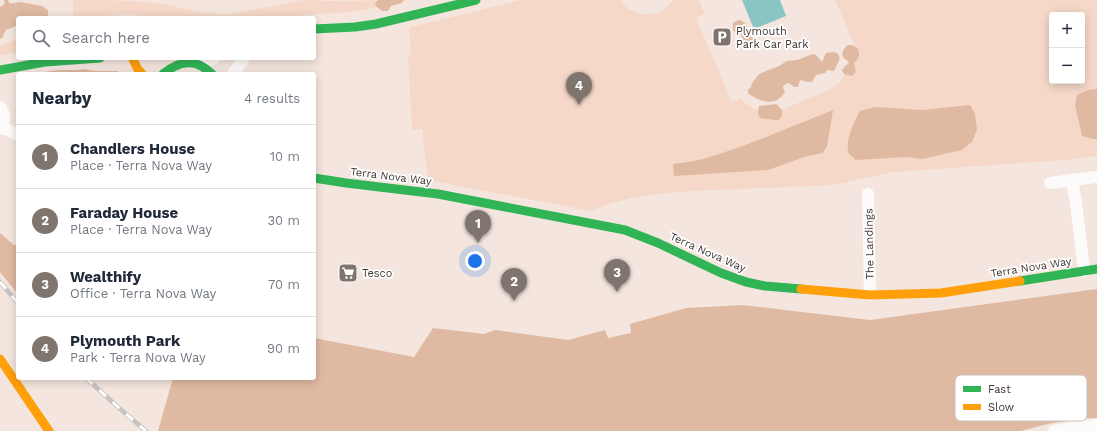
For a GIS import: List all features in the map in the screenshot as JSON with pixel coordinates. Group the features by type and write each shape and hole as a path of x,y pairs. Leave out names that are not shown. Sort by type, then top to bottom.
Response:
{"street":[{"path":"316,29 355,27 376,24 476,0"},
{"path":"0,70 45,62 72,60"},
{"path":"135,60 137,68 140,72"},
{"path":"170,60 198,63 210,72"},
{"path":"198,63 208,60"},
{"path":"234,72 243,60"},
{"path":"166,72 173,66 182,62"},
{"path":"0,107 4,113 4,123 1,128 16,134"},
{"path":"1050,183 1095,177"},
{"name":"Terra Nova Way","path":"316,178 432,193 624,230 658,243 721,273 746,282 765,286 870,295 941,293 1097,269"},
{"path":"1072,180 1084,271"},
{"name":"The Landings","path":"868,194 870,295"},
{"path":"0,359 49,431"},
{"path":"1054,431 1097,426"}],"shaded area":[{"path":"4,0 8,0 9,3 20,2 42,6 48,10 48,16 16,16 16,26 6,30 0,39 0,7 5,4"},
{"path":"73,0 156,3 225,15 303,0 408,0 350,12 293,16 142,16 129,14 73,16"},
{"path":"378,0 404,0 402,3 391,6 388,11 382,11 375,5"},
{"path":"521,0 620,0 632,11 643,14 654,14 667,7 673,0 699,0 705,13 696,18 732,102 741,98 745,103 756,110 763,112 776,112 830,90 839,83 848,68 849,60 856,49 835,0 1097,0 1097,156 1064,160 894,172 833,185 667,193 631,198 591,211 428,180 422,129 412,130 408,55 411,55 409,29 411,27"},
{"path":"740,20 746,24 750,35 755,40 756,47 753,49 747,45 740,34 733,31 733,23"},
{"path":"16,40 16,52 0,56 0,46"},
{"path":"848,45 852,45 857,48 859,52 858,58 854,63 856,72 852,76 844,74 842,70 849,62 844,59 842,55 844,49"},
{"path":"826,53 837,53 840,58 834,71 827,70 825,73 816,75 812,82 800,80 798,87 794,87 789,83 785,84 783,87 785,93 779,99 772,102 764,101 753,97 748,93 752,83 759,74 787,61 797,60 813,54 816,55 822,62"},
{"path":"85,69 119,72 44,72"},
{"path":"1097,89 1097,139 1093,139 1082,136 1075,105 1077,95 1088,90"},
{"path":"776,104 782,110 781,118 775,120 759,117 759,106"},
{"path":"970,105 975,114 977,129 972,142 962,150 922,159 907,157 856,160 849,154 849,138 860,111 875,107 922,110"},
{"path":"833,110 827,146 823,153 804,157 768,170 674,176 673,164 703,159 720,154"},
{"path":"0,233 16,245 16,292 0,272"},
{"path":"1097,289 1097,418 1087,419 1087,375 955,375 955,421 1065,421 1021,431 158,431 172,380 316,380 316,338 414,357 433,328 484,334 495,330 568,340 605,330 608,338 631,333 630,324 686,308 742,305 870,320"}],"water":[{"path":"742,0 780,0 786,16 754,29"}],"railway":[{"path":"0,282 16,301"},
{"path":"88,380 146,431"}],"traffic: fast":[{"path":"316,29 355,27 376,24 476,0"},
{"path":"0,70 45,62 72,60"},
{"path":"165,72 176,66 188,63 200,65 210,72"},
{"path":"316,178 438,194 625,230 658,243 721,273 746,282 765,286 801,289"},
{"path":"1020,281 1097,269"}],"traffic: slow":[{"path":"133,60 140,72"},
{"path":"801,289 870,295 941,293 1020,281"},
{"path":"0,359 49,431"}],"place":[{"name":"Plymouth Park Car Park","path":"722,37"},
{"name":"Plymouth Park","path":"579,105"},
{"name":"Chandlers House","path":"478,243"},
{"name":"Tesco","path":"348,273"},
{"name":"Wealthify","path":"617,292"},
{"name":"Faraday House","path":"514,301"}]}
